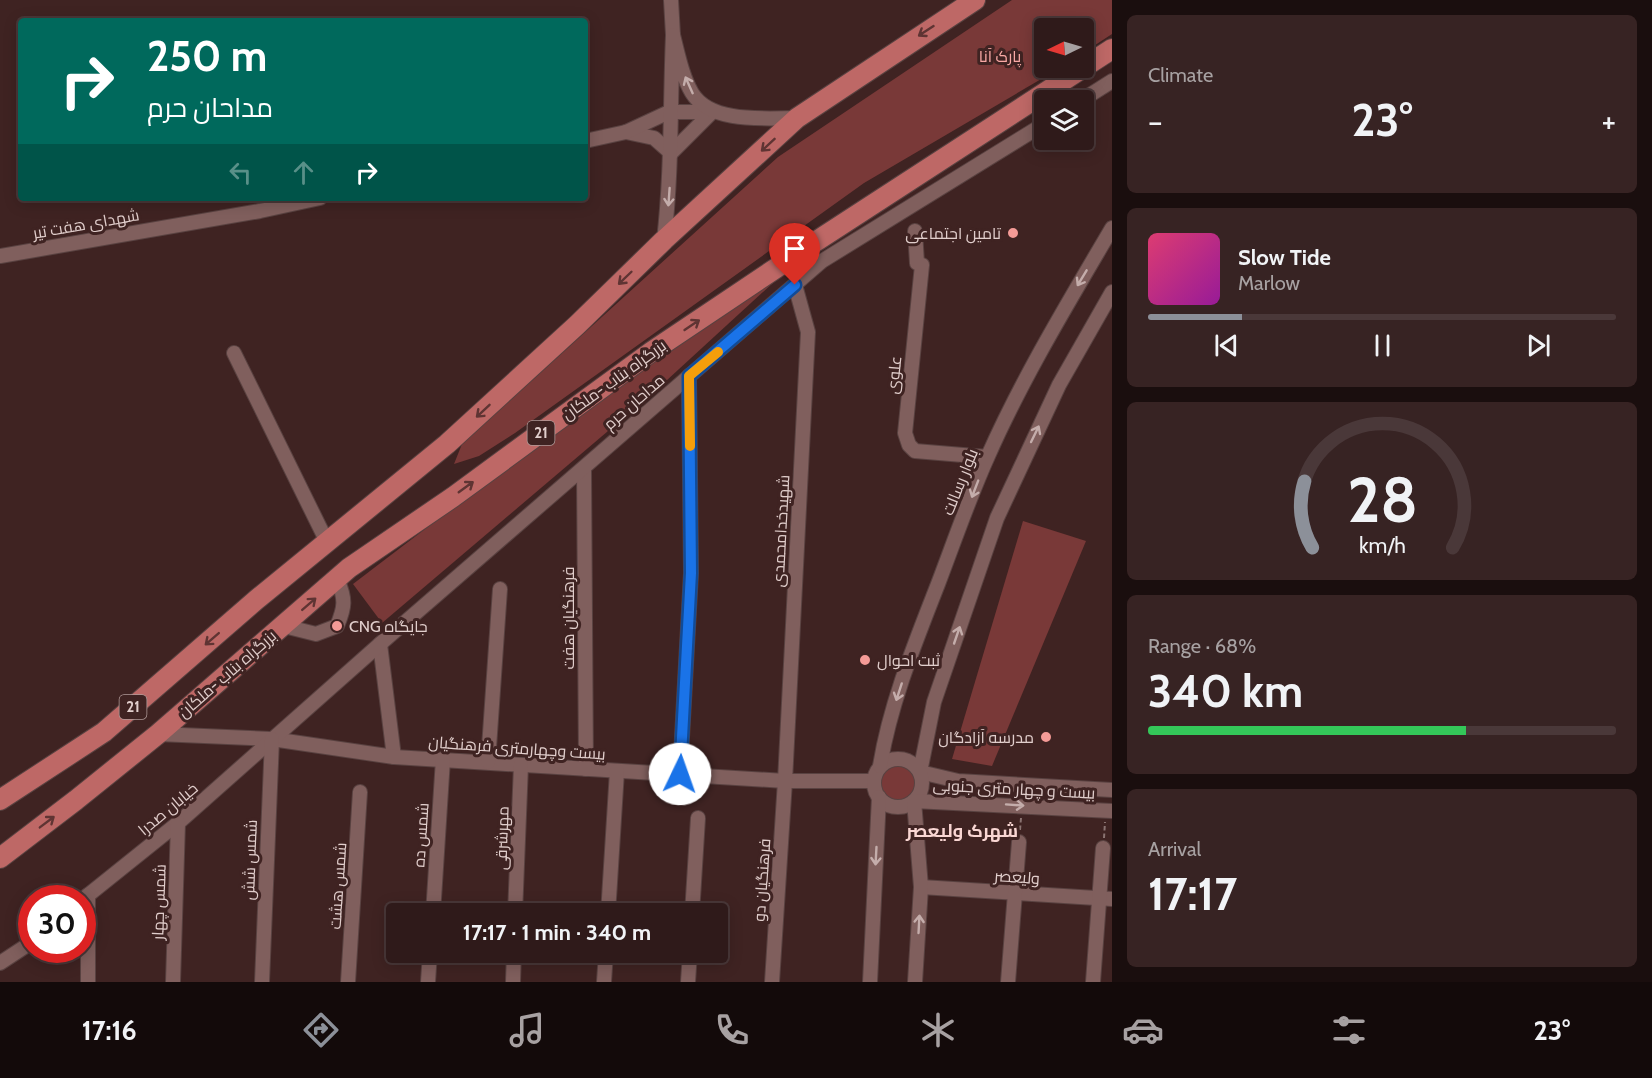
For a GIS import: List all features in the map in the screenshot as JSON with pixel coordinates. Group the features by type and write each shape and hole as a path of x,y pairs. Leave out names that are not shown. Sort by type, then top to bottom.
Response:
{"highway":[{"name":"21","path":"0,800 104,732 256,600 447,444 797,118 975,0"},
{"name":"بزرگراه بناب -ملکان","path":"0,858 158,734 350,568 462,490 651,352 815,242 1112,49"}],"street":[{"path":"664,240 671,153 669,112 673,35 671,0"},
{"path":"673,35 684,75 693,95 712,112"},
{"path":"1094,92 1112,81"},
{"path":"588,140 626,132 669,112 712,112 746,118 797,118"},
{"path":"671,153 712,112"},
{"name":"مداحان حرم","path":"272,739 822,261 1034,130"},
{"path":"626,132 654,138 671,153"},
{"name":"شهدای هفت تیر","path":"0,256 306,201"},
{"name":"بلوار رسالت","path":"880,766 885,732 904,675 987,457 1048,336 1112,228"},
{"name":"علوی","path":"915,231 917,263 922,265 904,433 915,452 987,457"},
{"name":"شهیدخدامحمدی","path":"785,781 808,332 795,285"},
{"path":"879,797 885,803 900,807 914,801 922,788 920,772 934,702 997,518 1059,385 1112,292"},
{"path":"234,353 327,542"},
{"path":"680,774 691,573 689,376"},
{"name":"فرهنگیان هفت","path":"584,468 586,769"},
{"path":"284,626 316,634 337,626 343,610 343,593 337,579"},
{"path":"488,762 500,590"},
{"path":"380,644 394,757"},
{"name":"بیست وچهارمتری فرهنگیان","path":"158,734 272,739 394,757 785,781 874,782"},
{"name":"خیابان صدرا","path":"96,889 178,823 272,739"},
{"name":"شمس شش","path":"262,982 272,739"},
{"name":"شمس ده","path":"434,903 443,759"},
{"path":"870,982 879,797 874,782 880,766 894,759 909,761 920,772"},
{"name":"مهرشرقی","path":"515,903 521,765"},
{"path":"609,903 617,771"},
{"name":"بیست و چهار متری جنوبی","path":"920,772 958,780 1112,790"},
{"name":"فرهنگیان دو","path":"772,982 785,781"},
{"name":"شمس هشت","path":"348,982 360,792"},
{"path":"914,801 921,887 915,982"},
{"name":"بیست و چهار متری جنوبی","path":"914,801 1109,811"},
{"path":"693,903 698,818"},
{"name":"شمس چهار","path":"173,982 178,823"},
{"path":"1008,982 1019,842"},
{"path":"1093,982 1106,899 1103,848"},
{"name":"ولیعصر","path":"921,887 1106,899"},
{"path":"0,963 18,951"},
{"path":"87,963 88,982"},
{"path":"428,982 429,963"},
{"path":"513,982 514,963"},
{"path":"604,982 605,963"},
{"path":"688,982 689,963"}],"path":[{"path":"1019,842 1022,806"},
{"path":"1103,848 1109,811"}],"green space":[{"name":"پارک آنا","path":"1012,0 1112,0 1112,34 1094,46 1094,18 1034,18 1034,78 1043,78 864,183 515,433 479,456 454,464 462,444 778,157"},
{"path":"799,259 654,392 382,623 353,584 539,442"},
{"path":"1023,521 1086,541 992,766 952,759"},
{"path":"898,764 911,769 916,782 911,795 898,800 885,795 880,782 885,769"}],"slow traffic":[{"path":"690,446 689,376 718,352"}],"place":[{"name":"تامین اجتماعی","path":"1013,233"},
{"name":"CNG جایگاه","path":"337,626"},
{"name":"ثبت احوال","path":"865,660"},
{"name":"مدرسه آزادگان","path":"1046,737"}],"district":[{"name":"شهرک ولیعصر","path":"962,831"}],"route":[{"path":"680,774 691,573 689,376 795,285"}]}
